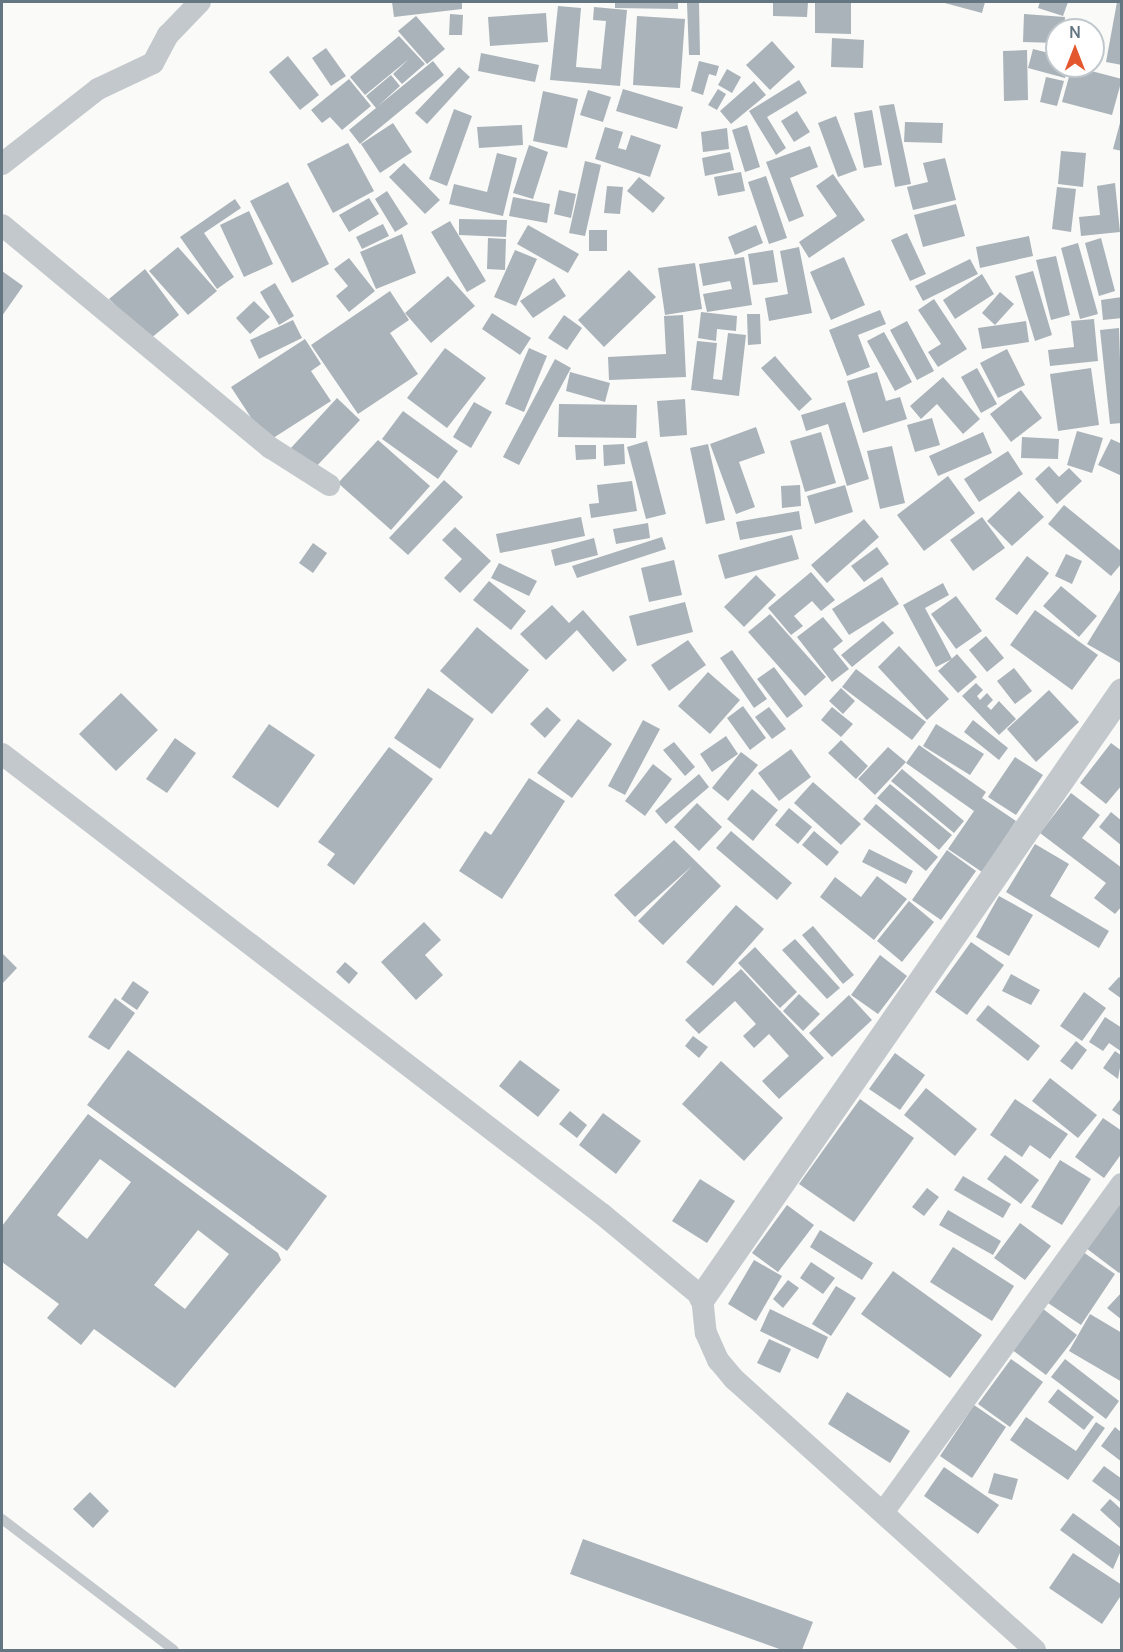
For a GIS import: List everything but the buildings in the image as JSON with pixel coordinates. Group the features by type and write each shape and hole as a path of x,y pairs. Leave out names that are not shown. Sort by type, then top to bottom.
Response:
{"street":[{"path":"2,164 98,89 153,63 168,34 200,2"},
{"path":"2,225 271,448 329,485"},
{"path":"1035,1650 718,1360 706,1333 702,1297 1122,691"},
{"path":"2,754 602,1214 702,1297"},
{"path":"884,1511 1122,1184"}],"lane":[{"path":"2,1519 174,1650"}]}
